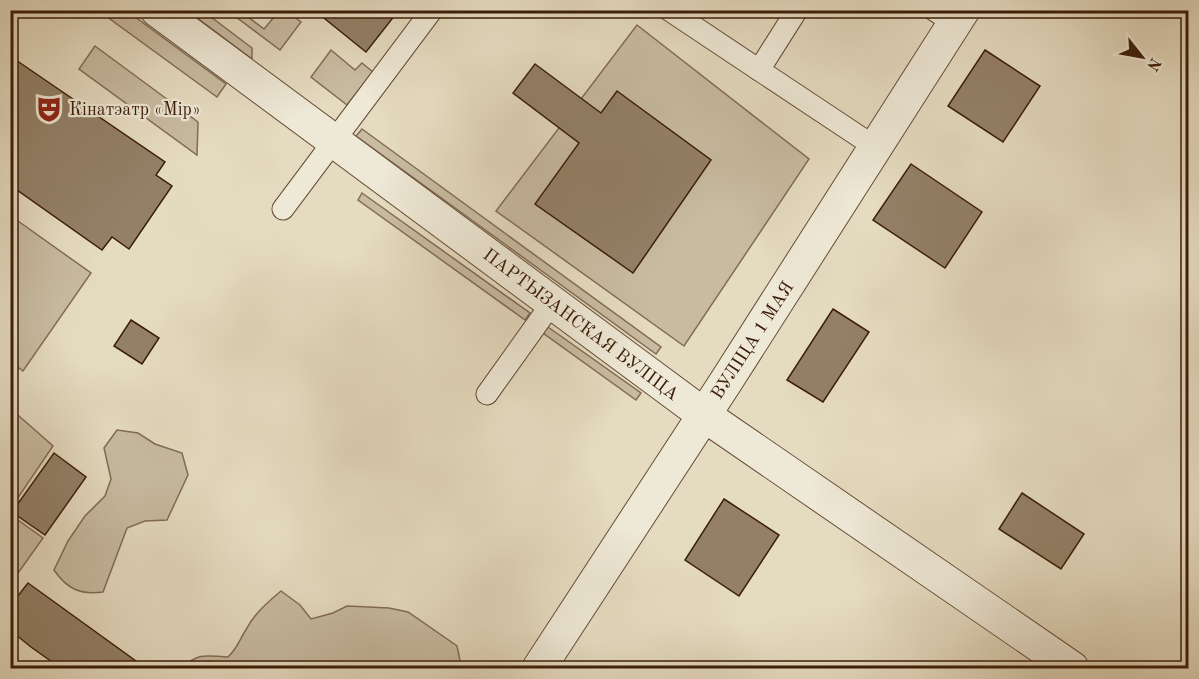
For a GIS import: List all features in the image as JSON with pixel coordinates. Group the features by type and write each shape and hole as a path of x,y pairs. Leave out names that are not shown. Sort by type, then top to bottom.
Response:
{"street":[{"name":"ПАРТЫЗАНСКАЯ ВУЛІЦА","path":"157,10 704,415 1072,669"},
{"name":"ВУЛІЦА 1 МАЯ","path":"539,669 875,147 950,15"}],"lane":[{"path":"284,209 432,10"},
{"path":"669,10 875,147"},
{"path":"759,70 797,10"},
{"path":"487,394 552,303"}],"shaded area":[{"path":"99,11 127,11 226,84 217,97"},
{"path":"188,11 203,11 252,48 252,59"},
{"path":"228,11 240,11 264,29 279,11 286,11 301,22 280,50"},
{"path":"637,25 809,159 684,346 496,211"},
{"path":"95,46 198,122 197,155 79,69"},
{"path":"331,50 355,70 362,63 373,72 347,105 311,77"},
{"path":"362,129 661,347 656,354 356,136"},
{"path":"362,193 530,313 525,320 358,200"},
{"path":"11,216 91,273 23,371 11,362"},
{"path":"548,327 641,393 636,400 543,333"},
{"path":"11,409 53,446 11,508"},
{"path":"117,430 138,433 155,444 182,453 188,475 167,520 145,521 127,528 103,592 81,591 69,586 54,570 68,541 85,516 105,496 111,479 104,448"},
{"path":"11,515 43,538 11,583"},
{"path":"281,591 300,605 311,619 333,613 347,606 389,608 408,612 457,646 460,660 455,668 181,668 198,657 228,657 254,617"}],"building":[{"path":"314,10 399,10 366,52"},
{"path":"985,50 1040,86 1003,142 948,106"},
{"name":"Кінатэатр «Мір»","path":"10,56 165,162 156,175 172,186 129,249 112,237 102,250 10,185"},
{"path":"535,64 601,113 617,91 711,160 633,273 535,204 579,143 513,93"},
{"path":"911,164 982,212 945,268 873,220"},
{"path":"833,309 869,332 823,402 787,380"},
{"path":"131,320 159,338 142,364 114,346"},
{"path":"54,453 86,477 45,535 12,512"},
{"path":"1022,493 1084,534 1061,569 999,529"},
{"path":"724,499 779,535 739,596 685,560"},
{"path":"28,583 147,669 62,669 31,647 10,630 10,606"}],"place":[{"name":"Кінатэатр «Мір»","path":"49,109"}]}
